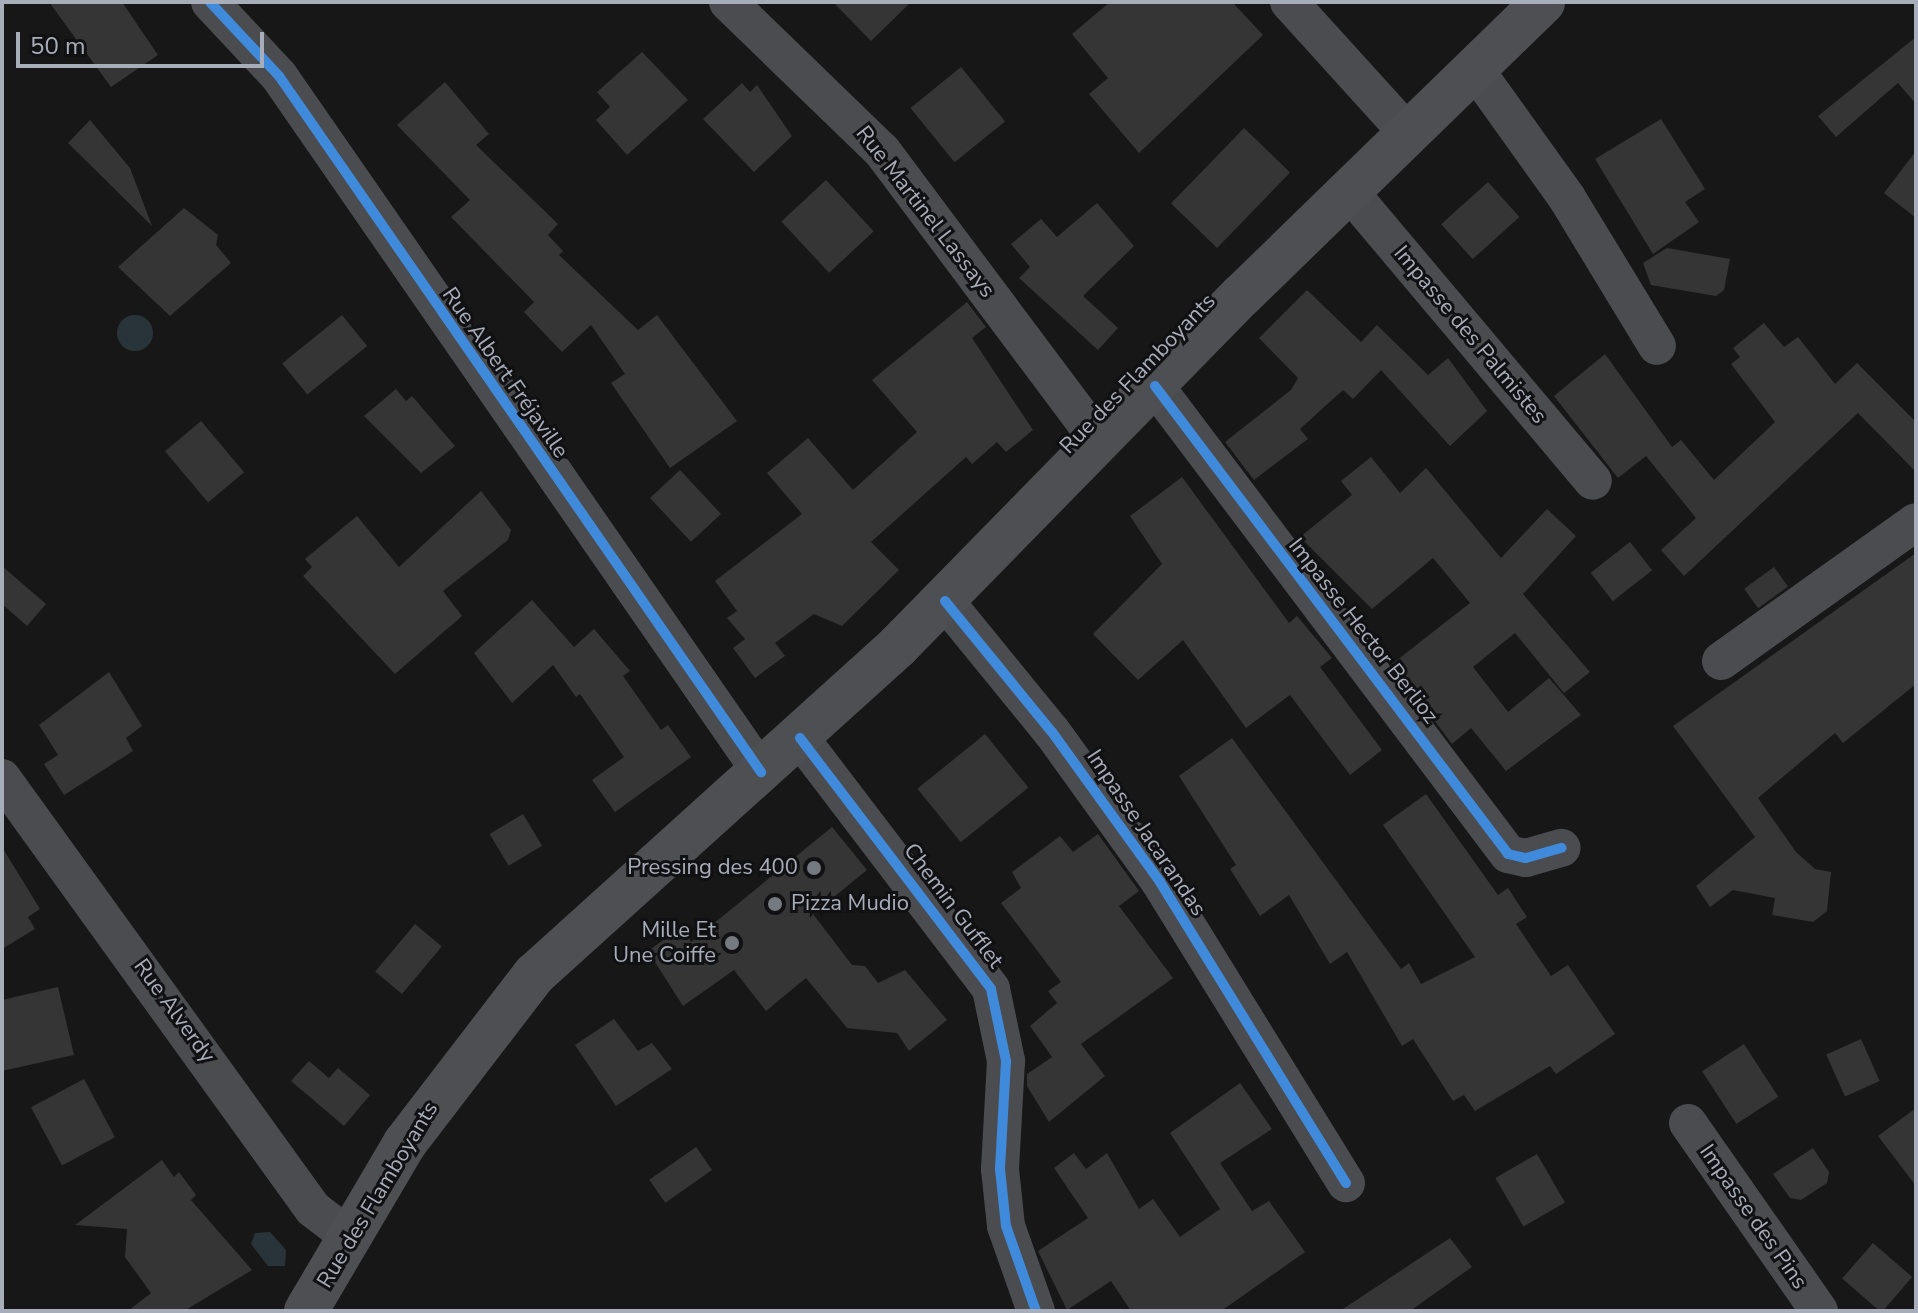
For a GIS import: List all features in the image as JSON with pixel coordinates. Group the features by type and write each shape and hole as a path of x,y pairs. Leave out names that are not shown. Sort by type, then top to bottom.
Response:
{"main road":[{"name":"Rue des Flamboyants","path":"306,1311 405,1143 534,975 800,738 945,601 1348,190 1543,2"}],"street":[{"name":"Rue Albert Fréjaville","path":"210,2 279,76 761,772"},
{"name":"Rue Martinel Lassays","path":"728,2 882,151 1100,442"},
{"path":"1289,2 1407,132"},
{"path":"1474,68 1567,198 1657,346"},
{"name":"Impasse des Palmistes","path":"1348,190 1593,481"},
{"name":"Impasse Hector Berlioz","path":"1155,386 1508,854 1526,858 1562,848"},
{"path":"1721,661 1916,522"},
{"name":"Impasse Jacarandas","path":"945,601 1052,732 1160,882 1346,1183"},
{"name":"Chemin Gufflet","path":"800,738 991,989 1006,1061 1000,1169 1006,1226 1036,1311"},
{"name":"Rue Alverdy","path":"2,778 313,1209 351,1238"},
{"name":"Impasse des Pins","path":"1688,1123 1819,1311"}],"shaded area":[{"path":"135,315 148,320 153,333 148,346 135,351 122,346 117,333 122,320"},
{"path":"270,1232 286,1250 285,1266 268,1266 251,1244 255,1233"}],"building":[{"path":"49,2 122,2 158,55 111,87"},
{"path":"833,2 911,2 871,41"},
{"path":"1110,2 1232,2 1263,35 1139,153 1089,94 1108,78 1072,34"},
{"path":"1916,37 1916,104 1898,83 1836,137 1818,116"},
{"path":"642,52 688,100 627,155 596,120 610,107 597,92"},
{"path":"961,67 1005,121 955,162 910,108"},
{"path":"445,82 489,134 476,145 558,224 548,235 563,251 559,255 638,330 657,315 737,421 670,468 611,383 625,374 591,325 562,352 524,312 534,302 451,217 470,200 397,125"},
{"path":"742,83 750,92 757,85 792,136 754,172 703,119"},
{"path":"1661,119 1705,189 1685,202 1699,222 1653,254 1595,159"},
{"path":"90,120 130,168 152,226 68,143"},
{"path":"1244,128 1290,172 1217,248 1171,204"},
{"path":"1916,151 1916,218 1884,193"},
{"path":"826,180 874,231 829,273 781,222"},
{"path":"1488,182 1519,217 1473,259 1441,224"},
{"path":"1097,203 1134,246 1083,296 1118,328 1098,350 1019,278 1030,267 1011,244 1041,219 1057,237"},
{"path":"184,208 218,235 216,245 231,263 170,316 118,267"},
{"path":"1667,248 1730,259 1724,290 1716,296 1651,285 1643,263"},
{"path":"1307,290 1361,342 1377,325 1428,375 1448,358 1487,411 1450,446 1381,370 1353,399 1343,390 1300,429 1308,439 1254,480 1225,442 1291,390 1298,378 1259,338"},
{"path":"967,302 986,327 972,338 1033,430 1006,452 997,442 972,464 966,457 871,542 899,570 842,626 814,614 775,643 785,656 755,678 733,648 745,639 727,618 737,611 715,581 802,514 767,473 808,438 853,490 917,432 872,380"},
{"path":"342,315 367,346 307,395 282,363"},
{"path":"1764,323 1784,347 1798,337 1835,384 1857,363 1916,422 1916,472 1858,413 1684,576 1661,550 1696,518 1646,456 1618,478 1554,396 1605,354 1672,447 1681,440 1714,480 1775,422 1731,364 1740,357 1733,348"},
{"path":"396,389 406,401 412,396 455,446 421,473 364,416"},
{"path":"201,421 244,472 208,503 165,451"},
{"path":"1371,457 1400,493 1426,468 1501,558 1547,509 1576,536 1523,594 1590,672 1564,693 1515,633 1473,667 1508,712 1549,678 1581,715 1506,771 1471,728 1452,744 1392,664 1470,603 1433,558 1372,609 1300,537 1352,495 1341,481"},
{"path":"680,470 721,514 691,542 650,498"},
{"path":"1182,477 1289,623 1297,616 1332,658 1320,667 1382,750 1350,775 1290,695 1246,728 1183,640 1138,680 1093,634 1162,564 1130,516"},
{"path":"481,491 511,530 508,540 443,591 462,616 395,674 303,576 312,567 305,559 357,516 399,567"},
{"path":"1630,542 1652,570 1613,601 1591,573"},
{"path":"1916,553 1916,684 1843,743 1835,733 1758,798 1796,852 1815,869 1831,872 1827,911 1813,922 1772,915 1775,898 1733,890 1710,907 1696,886 1755,837 1673,726"},
{"path":"2,566 46,604 27,626 2,604"},
{"path":"1774,567 1788,586 1758,608 1744,589"},
{"path":"532,600 574,647 594,629 630,671 623,676 661,730 668,725 691,757 615,812 592,780 624,757 580,694 576,697 553,665 512,703 474,653"},
{"path":"109,672 142,726 126,738 133,751 64,795 44,764 58,755 39,725"},
{"path":"985,734 1028,788 961,842 917,789"},
{"path":"1232,738 1401,969 1409,963 1421,984 1475,957 1383,825 1426,794 1498,895 1508,888 1527,917 1516,924 1551,976 1568,965 1615,1034 1556,1074 1550,1066 1475,1111 1464,1095 1453,1101 1413,1039 1402,1046 1347,952 1330,964 1289,895 1260,916 1230,869 1236,865 1179,776"},
{"path":"523,814 542,846 509,866 490,834"},
{"path":"832,827 867,870 813,914 852,965 865,966 878,983 905,970 947,1020 909,1051 897,1033 847,1028 806,978 766,1011 734,970 683,1006 648,951 682,927 691,942"},
{"path":"1098,834 1139,891 1119,906 1173,978 1081,1044 1105,1076 1049,1122 1027,1086 1027,1074 1052,1057 1030,1026 1057,1003 1048,991 1061,982 1001,903 1021,888 1012,872 1060,836 1073,852"},
{"path":"2,847 40,909 28,917 35,929 2,949"},
{"path":"415,924 442,946 402,994 375,971"},
{"path":"58,987 74,1055 2,1071 2,1000"},
{"path":"614,1019 638,1051 652,1043 672,1069 616,1106 575,1045"},
{"path":"1861,1039 1880,1081 1845,1096 1826,1054"},
{"path":"1744,1044 1778,1097 1736,1124 1702,1071"},
{"path":"309,1061 329,1078 338,1068 370,1095 344,1126 291,1081"},
{"path":"84,1079 115,1137 62,1165 31,1107"},
{"path":"1240,1083 1272,1129 1220,1163 1252,1211 1269,1201 1305,1252 1221,1311 1131,1311 1111,1281 1067,1310 1038,1251 1088,1218 1054,1168 1074,1153 1086,1169 1107,1153 1139,1209 1153,1199 1180,1237 1220,1209 1170,1133"},
{"path":"1916,1108 1916,1186 1878,1136"},
{"path":"696,1147 712,1170 665,1203 649,1180"},
{"path":"1813,1148 1829,1172 1827,1183 1801,1200 1790,1198 1773,1174"},
{"path":"1537,1154 1565,1202 1523,1226 1495,1178"},
{"path":"162,1160 174,1177 179,1172 196,1195 191,1200 252,1270 184,1311 128,1311 151,1293 125,1257 127,1229 75,1225"},
{"path":"1450,1238 1472,1267 1410,1311 1340,1311"},
{"path":"1873,1243 1912,1277 1883,1311 1842,1278"}],"cycle path":[{"path":"210,2 279,76 761,772"},
{"path":"1155,386 1508,854 1526,858 1562,848"},
{"path":"945,601 1052,732 1160,882 1346,1183"},
{"path":"800,738 991,989 1006,1061 1000,1169 1006,1226 1036,1311"}],"place":[{"name":"Pressing des 400","path":"814,868"},
{"name":"Pizza Mudio","path":"775,904"},
{"name":"Mille Et Une Coiffe","path":"732,943"}]}
